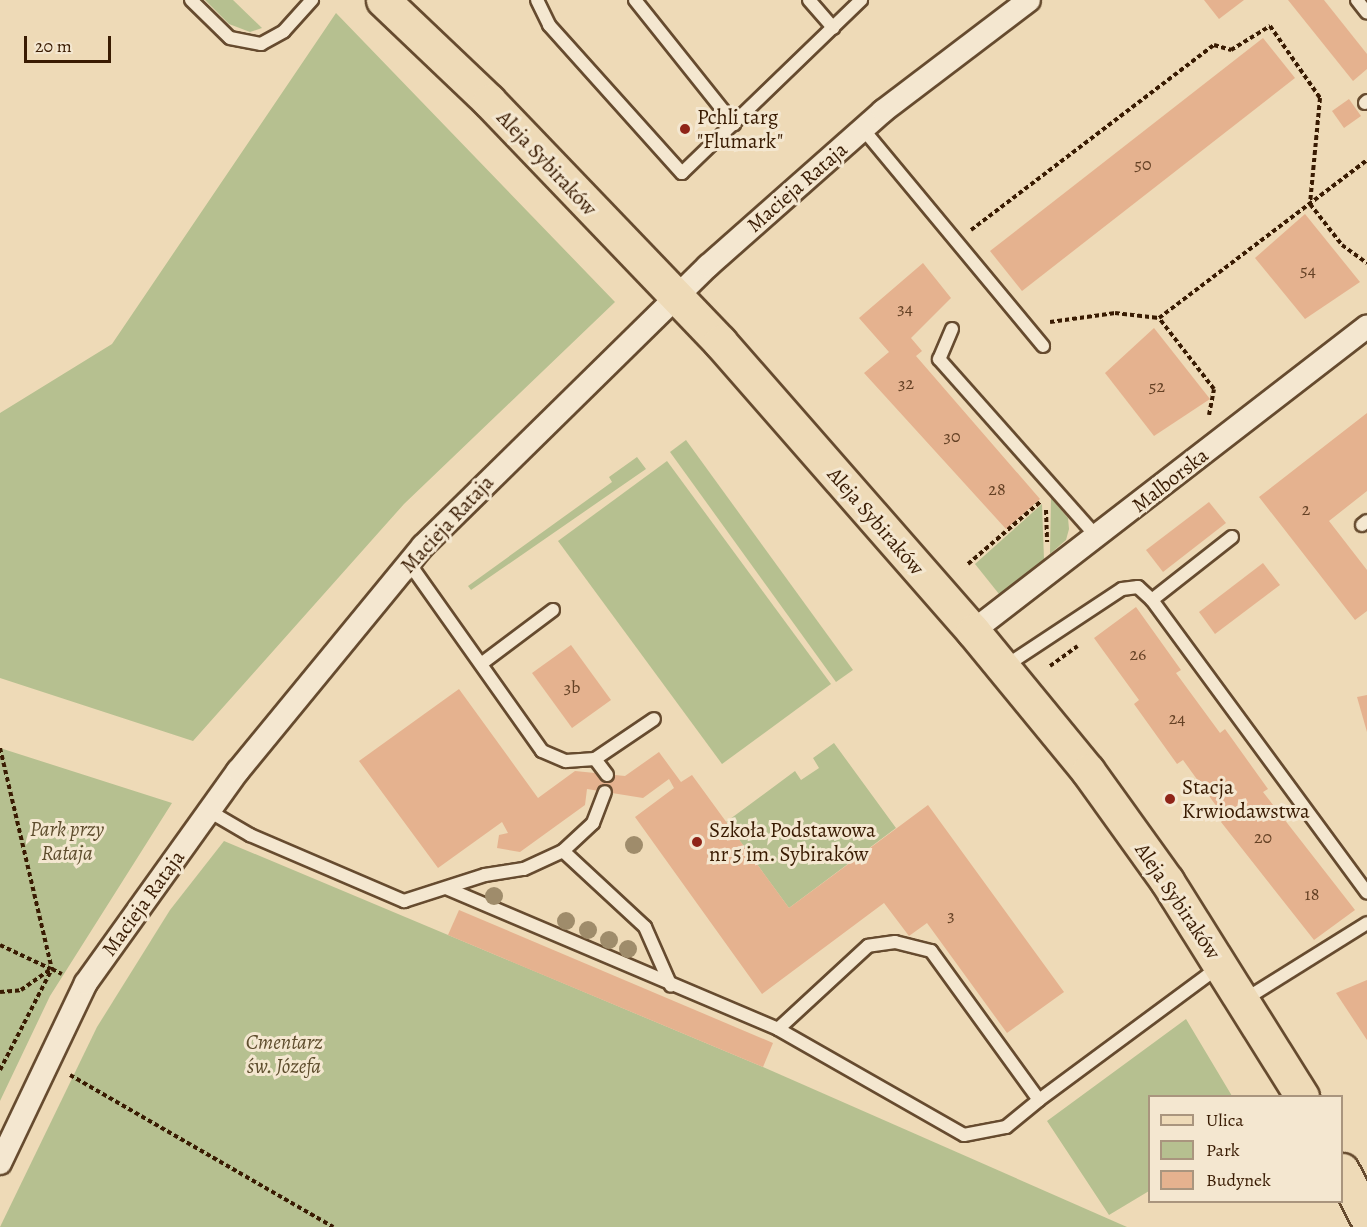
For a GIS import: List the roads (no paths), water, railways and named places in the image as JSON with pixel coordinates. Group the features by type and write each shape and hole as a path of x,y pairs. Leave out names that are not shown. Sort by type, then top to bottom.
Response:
{"main road":[{"name":"Aleja Sybiraków","path":"383,0 489,101 676,297 973,631 1088,771 1244,1000 1301,1095"},
{"path":"1343,1174 1367,1218"}],"street":[{"name":"Macieja Rataja","path":"0,1163 86,983 209,811 409,563 676,297 863,129 1029,0"},
{"name":"Malborska","path":"973,631 1367,327"}],"lane":[{"path":"191,0 230,38 261,44 284,31 312,0"},
{"path":"537,0 549,25 682,173 861,0"},
{"path":"635,0 734,124"},
{"path":"809,0 833,28"},
{"path":"1357,0 1367,13"},
{"path":"863,129 1043,346"},
{"path":"952,329 939,359 1097,537"},
{"path":"1152,600 1233,537"},
{"path":"409,563 542,751 566,761 595,759 654,719"},
{"path":"1003,668 1122,589 1138,587 1152,600 1367,893"},
{"path":"481,664 553,610"},
{"path":"595,759 607,775"},
{"path":"209,811 250,835 404,901 524,869 563,851 593,823 606,792"},
{"path":"563,851 645,927 671,986"},
{"path":"446,888 671,986 778,1029 964,1135 1006,1127 1039,1100 1221,966"},
{"path":"1244,1000 1367,923"},
{"path":"778,1029 868,946 895,942 931,951 1039,1100"}],"place":[{"name":"Pchli targ \"Flumark\"","path":"685,129"},
{"name":"Stacja Krwiodawstwa","path":"1170,799"},
{"name":"Szkoła Podstawowa nr 5 im. Sybiraków","path":"697,842"}],"park label":[{"name":"Park przy Rataja","path":"67,841"},
{"name":"Cmentarz św. Józefa","path":"284,1054"}]}
